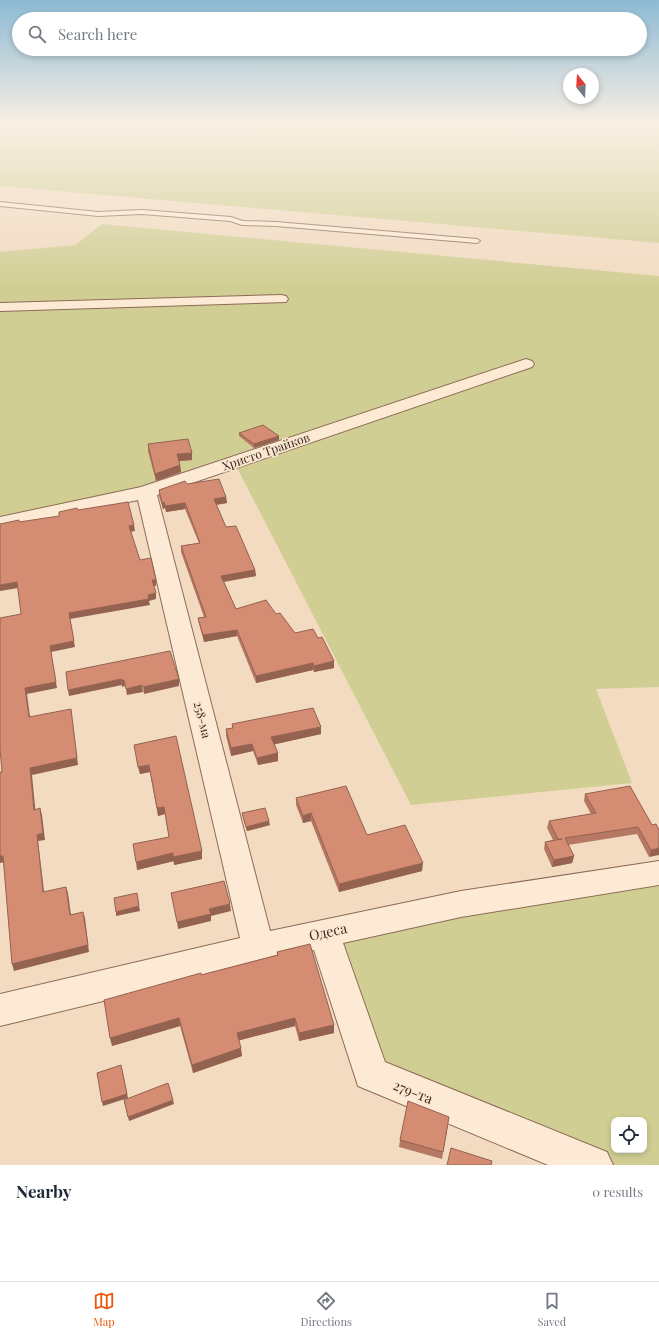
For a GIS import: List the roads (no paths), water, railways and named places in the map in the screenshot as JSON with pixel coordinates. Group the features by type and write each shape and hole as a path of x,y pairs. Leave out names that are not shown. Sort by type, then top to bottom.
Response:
{"street":[{"path":"0,307 281,299"},
{"name":"Христо Трайков","path":"0,523 146,492 526,364"},
{"name":"258-ма","path":"146,492 258,948"},
{"name":"Одеса","path":"0,1010 258,948 461,904 659,873"},
{"name":"279-та","path":"324,933 371,1074 594,1165"}],"lane":[{"path":"0,204 98,214 142,212 212,217 231,219 242,223 276,224 477,241"}]}
